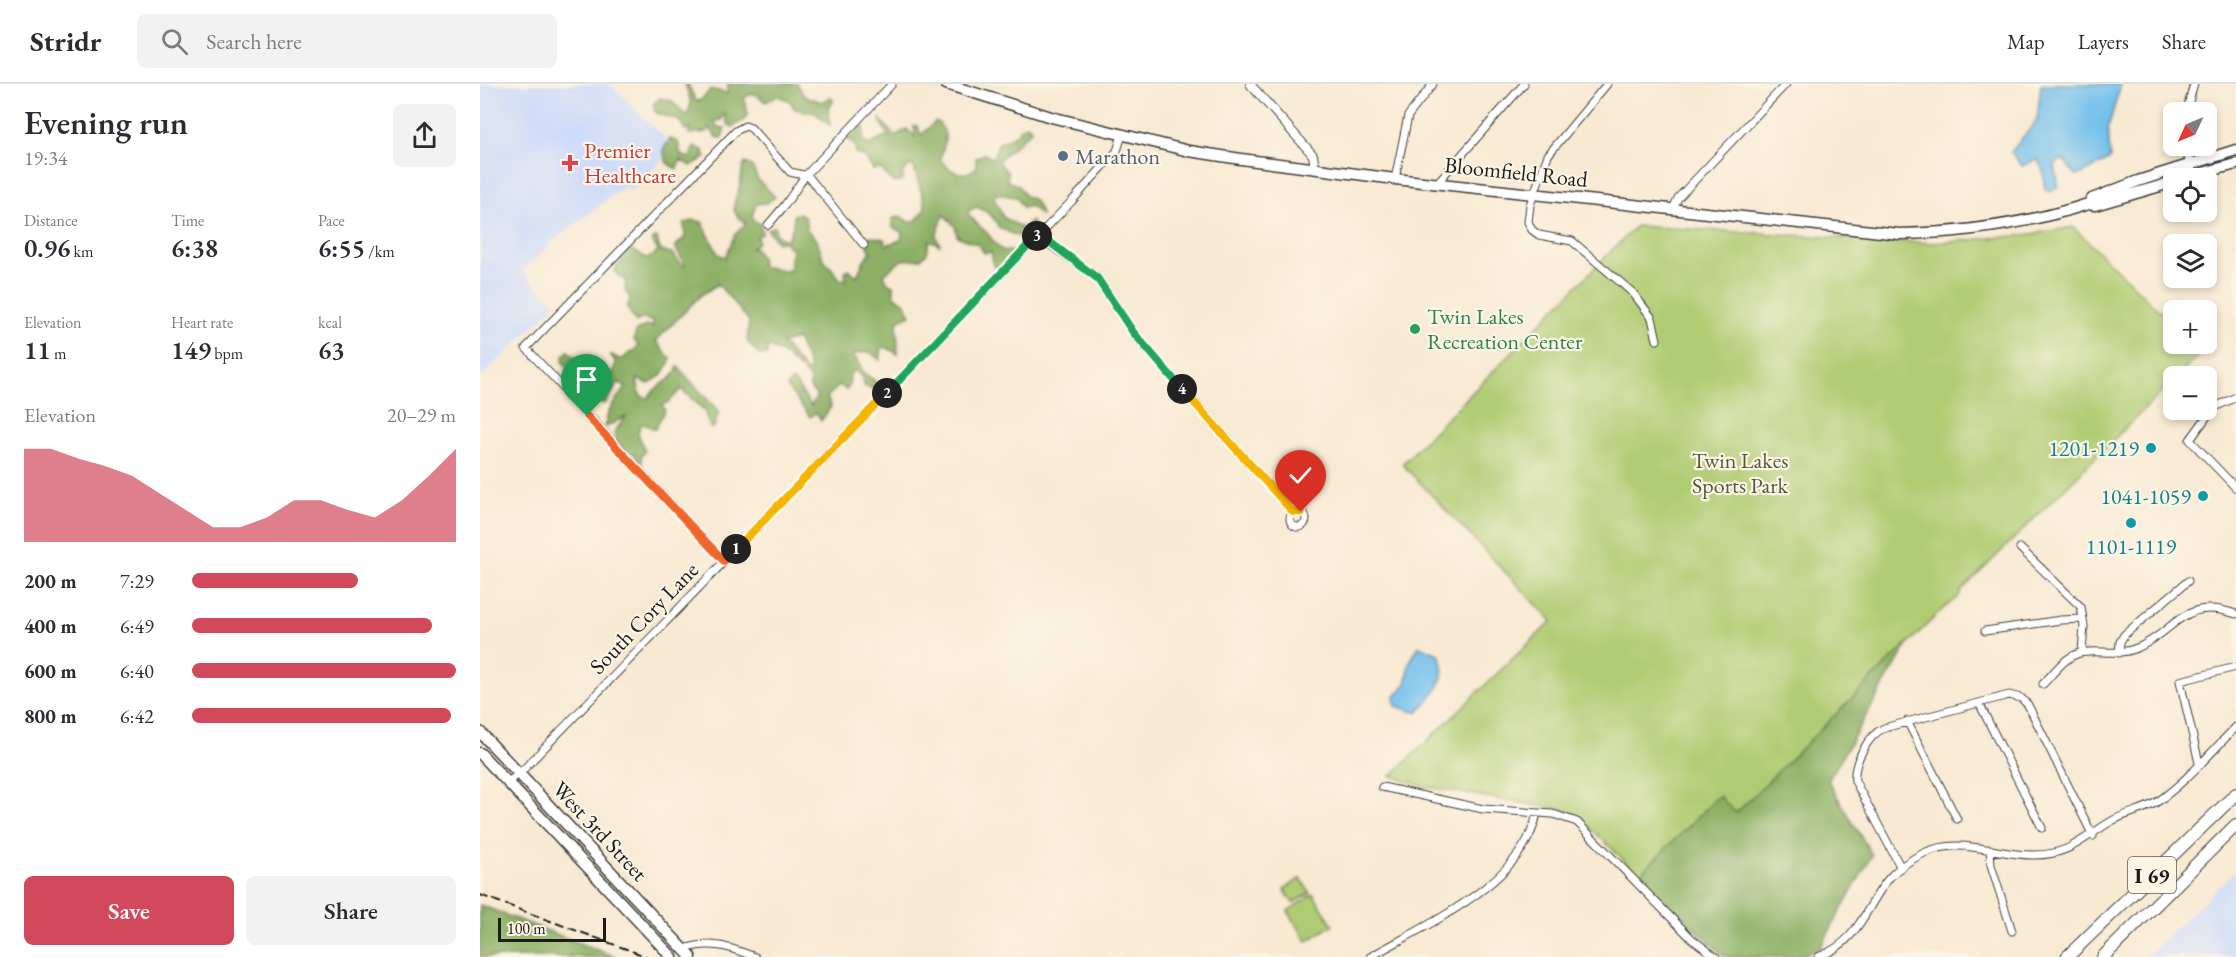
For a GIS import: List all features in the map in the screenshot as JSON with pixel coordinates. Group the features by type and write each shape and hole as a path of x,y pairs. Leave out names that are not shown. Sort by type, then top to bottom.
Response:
{"highway":[{"name":"I 69","path":"2067,957 2236,794"},
{"name":"I 69","path":"2103,957 2236,825"}],"main road":[{"name":"Bloomfield Road","path":"946,84 1000,103 1189,151 1395,179 1534,192 1866,232 1970,231 2014,224 2088,204 2112,190 2236,150"},
{"path":"2217,169 2236,164"},
{"name":"Bloomfield Road","path":"2088,204 2094,206 2163,185"},
{"name":"West 3rd Street","path":"480,732 688,953"},
{"name":"West 3rd Street","path":"480,753 672,957"},
{"path":"627,909 663,939 688,953"}],"street":[{"path":"768,225 805,176 892,84"},
{"path":"1395,179 1408,116 1433,84"},
{"path":"1437,183 1524,84"},
{"path":"1607,84 1548,155 1528,212 1532,230 1542,236 1572,241 1633,293 1652,318 1657,340"},
{"path":"1673,209 1678,198 1786,84"},
{"path":"2189,102 2194,84"},
{"path":"1255,86 1313,155 1315,169"},
{"path":"724,561 526,348 736,130 745,126 751,128 790,172 805,176 864,245"},
{"name":"South Cory Lane","path":"508,782 520,773 1039,234 1117,151 1122,135"},
{"path":"2187,156 2190,168"},
{"path":"1039,234 1053,247 1087,268 1103,285 1133,332 1293,512"},
{"path":"2236,397 2213,408 2190,440 2236,488"},
{"path":"2020,548 2078,603 2083,619 2082,652"},
{"path":"2120,653 2120,642 2124,635 2188,581"},
{"path":"2043,684 2068,658 2082,652 2120,653 2143,645 2172,622 2190,613 2213,610 2236,614"},
{"path":"1985,631 2083,619"},
{"path":"2199,763 2180,681 2236,667"},
{"path":"1900,868 1855,781 1855,773 1874,734 1884,728 2009,695 2025,701 2093,836"},
{"path":"1979,703 2042,828"},
{"path":"1908,722 1957,819"},
{"path":"1818,957 1843,943 1864,921 1890,878 1900,868 1926,852 1947,847 2040,855 2069,849 2093,836 2109,823 2160,800 2236,727"},
{"path":"1383,787 1483,810 1537,813 1568,818 1584,827 1692,939 1716,957"},
{"path":"1370,957 1479,892 1526,845 1534,831 1537,813"},
{"path":"1990,849 1990,866 2012,931"},
{"path":"688,953 709,943 722,945 755,957"}],"shaded area":[{"name":"Premier Healthcare","path":"480,84 610,84 675,148 631,191 625,186 552,242 523,271 519,268 556,304 480,379"},
{"path":"2236,870 2236,957 2146,957"}],"green space":[{"path":"685,84 688,84 696,101 701,100 711,89 727,93 728,84 797,84 804,96 823,102 830,97 834,101 828,109 830,125 815,113 795,109 789,100 777,96 766,102 755,94 748,95 744,99 748,114 744,120 732,127 727,123 725,114 721,120 714,122 718,127 725,128 722,138 716,137 709,127 707,132 689,134 690,129 685,130 676,119 655,112 653,104 660,98 672,101 686,116 690,104"},
{"path":"879,118 895,136 907,129 915,137 914,126 918,126 921,135 936,121 941,125 945,134 940,160 957,173 966,173 976,168 976,158 984,154 993,158 998,144 1017,134 1020,128 1027,125 1032,130 998,161 1008,173 1007,181 1018,185 1025,196 1034,200 1041,215 1030,206 1023,208 1016,197 996,194 994,198 1004,218 1022,228 1032,221 1035,233 1027,240 999,228 993,218 977,207 970,210 968,214 999,248 1012,251 1012,256 999,267 994,267 991,252 984,253 979,245 957,236 955,226 944,215 936,236 940,245 929,240 927,253 921,259 902,260 884,274 887,282 894,286 894,295 905,303 911,315 897,321 898,354 885,347 882,348 880,360 870,352 853,354 864,373 874,380 882,392 864,386 863,377 854,370 850,374 849,387 846,390 840,385 827,397 831,407 821,421 816,413 810,417 787,387 791,381 794,381 811,406 817,396 810,388 810,379 803,371 810,371 797,339 782,343 803,368 799,368 785,355 768,346 767,355 759,355 747,341 749,321 718,284 701,295 656,341 671,359 663,374 649,384 637,379 640,396 648,398 655,389 673,376 678,367 719,412 714,428 710,428 704,410 681,389 669,402 662,405 665,410 655,429 644,424 640,425 638,433 645,451 641,457 642,465 639,463 634,453 628,453 616,441 614,433 626,416 606,427 609,411 626,388 619,382 605,404 597,402 585,404 580,394 572,390 573,385 587,387 586,383 563,362 564,355 568,351 590,369 593,377 610,380 616,363 610,354 621,360 639,346 634,340 636,331 647,325 653,327 653,322 643,318 636,322 627,308 630,299 625,290 626,282 615,272 622,260 619,248 629,248 646,258 652,257 658,250 652,243 653,239 657,238 660,250 674,254 681,266 685,265 675,247 685,237 684,224 694,220 702,222 718,254 725,257 735,235 746,223 734,210 745,163 752,166 758,180 775,197 766,203 756,204 752,217 754,221 761,224 762,234 757,236 758,242 751,248 755,248 762,260 761,266 789,271 792,249 782,241 777,242 767,229 775,227 776,235 786,241 793,227 794,215 800,213 805,217 807,230 817,240 823,258 840,279 846,280 845,272 848,269 857,276 864,260 871,252 865,240 870,236 884,239 886,245 901,240 902,233 893,227 892,219 900,216 909,222 915,221 925,210 914,167 910,165 903,172 903,180 894,183 881,169 873,170 865,157 856,154 855,146 847,138 857,134 854,129 857,125 864,127 863,140 868,145 888,136"},
{"path":"670,139 678,142 681,155 690,158 694,147 703,150 706,157 691,166 681,160 676,169 667,163 663,150"},
{"name":"Twin Lakes Sports Park","path":"1636,226 1932,243 2026,235 2073,227 2163,314 2163,354 2200,354 2188,366 2163,366 2163,391 1962,590 1958,597 1944,608 1736,814 1719,796 1639,875 1581,819 1565,810 1426,787 1391,776 1552,621 1402,464"},
{"path":"1909,642 1828,781 1872,855 1820,948 1797,957 1729,957 1723,955 1639,875 1719,796 1736,813"},
{"path":"1301,878 1310,893 1293,903 1284,889"},
{"path":"1313,894 1333,925 1307,941 1288,911"},
{"path":"480,905 616,957 480,957"}],"water":[{"path":"2041,84 2121,84 2108,128 2110,159 2082,174 2075,175 2065,161 2060,160 2055,166 2059,187 2050,192 2045,190 2043,169 2037,159 2022,166 2011,152 2037,120"},
{"path":"1419,646 1439,654 1443,672 1439,686 1417,713 1396,706 1394,698 1407,682 1409,663"}],"railway":[{"path":"480,895 648,957"}],"place":[{"name":"Marathon","path":"1063,156"},
{"name":"Premier Healthcare","path":"570,163"},
{"name":"Twin Lakes Recreation Center","path":"1415,329"},
{"name":"1201-1219","path":"2151,448"},
{"name":"1041-1059","path":"2203,496"},
{"name":"1101-1119","path":"2131,523"}],"route":[{"path":"587,416 724,561 1039,234 1053,247 1087,268 1097,278 1133,332 1164,368 1293,512 1301,512"}]}
